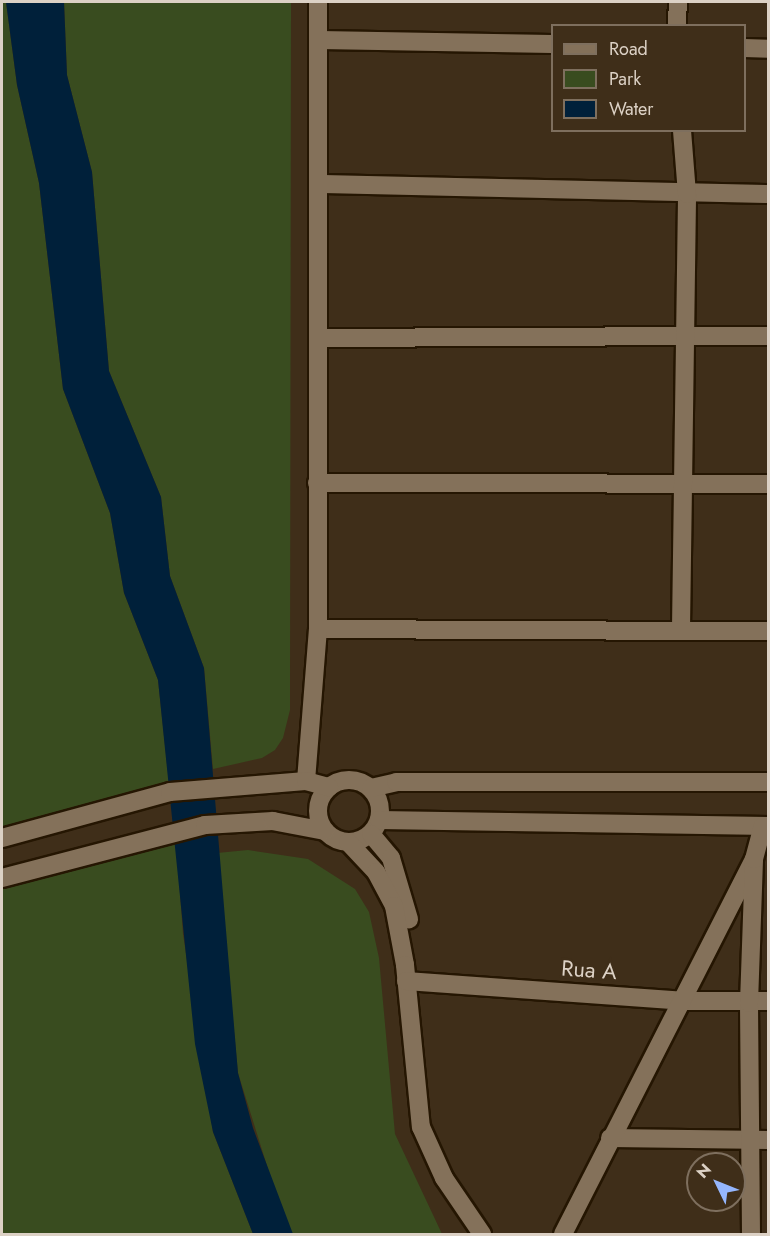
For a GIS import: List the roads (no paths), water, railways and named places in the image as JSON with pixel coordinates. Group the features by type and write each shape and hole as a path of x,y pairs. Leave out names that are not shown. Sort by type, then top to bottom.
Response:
{"street":[{"path":"306,781 318,629 317,483 321,184 318,2"},
{"path":"677,24 678,2"},
{"path":"320,40 551,44"},
{"path":"746,48 768,50"},
{"path":"681,628 687,194 682,132"},
{"path":"321,184 687,194 768,194"},
{"path":"320,338 684,334 768,336"},
{"path":"317,483 768,484"},
{"path":"318,629 681,628 768,631"},
{"path":"325,831 319,803 329,787 346,780 371,788 396,782 768,782"},
{"path":"2,838 170,792 306,781 329,787"},
{"path":"371,788 380,803 375,827 390,858 411,926 410,1010 422,1127 444,1178 482,1234"},
{"path":"2,878 205,825 273,821 325,831 348,842 376,872 394,906 410,981"},
{"path":"348,842 375,827 766,826 754,859 563,1234"},
{"path":"751,1234 760,1140 749,1003 754,859"},
{"name":"Rua A","path":"410,981 682,1001 749,1003 768,1001"},
{"path":"610,1138 760,1140"}],"water":[{"path":"6,2 64,2 67,75 92,172 109,371 161,497 170,576 204,668 238,1073 253,1128 293,1234 253,1234 213,1132 195,1044 158,680 124,593 110,513 63,389 39,183 17,85"}]}
